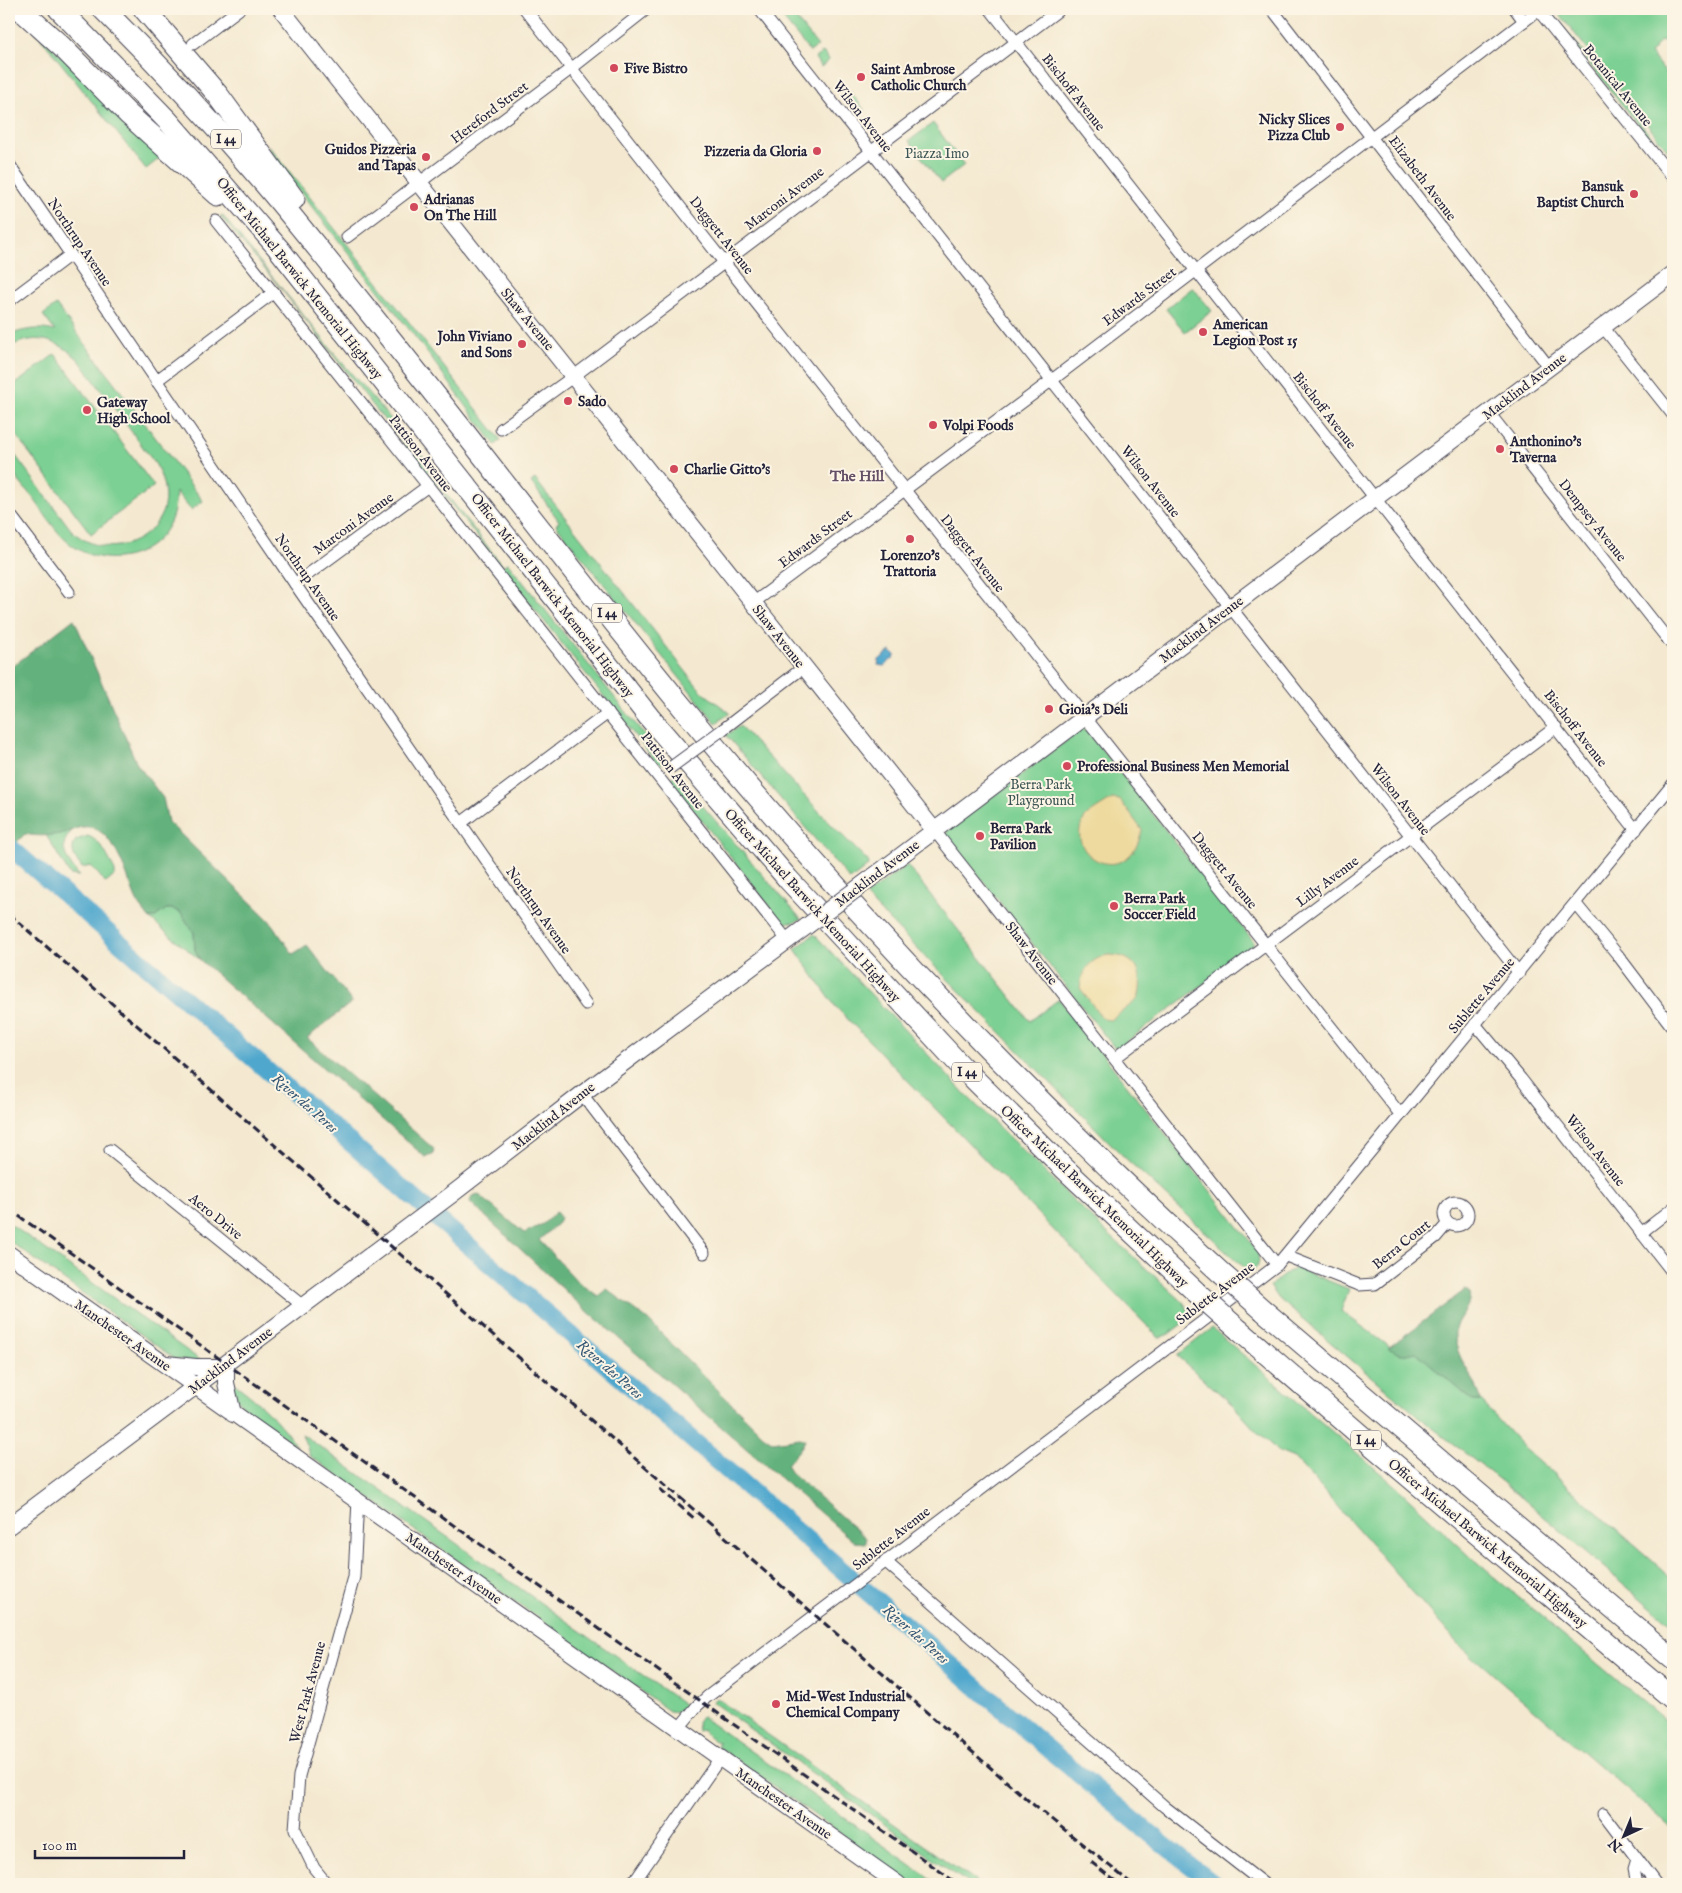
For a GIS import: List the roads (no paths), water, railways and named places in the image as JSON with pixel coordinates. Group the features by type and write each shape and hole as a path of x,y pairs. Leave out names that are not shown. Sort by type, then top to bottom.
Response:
{"highway":[{"path":"20,9 62,47 128,114 278,248"},
{"name":"Officer Michael Barwick Memorial Highway","path":"59,9 168,121 278,248 649,717 788,879 961,1066 1064,1168 1238,1330 1673,1699"},
{"name":"I 44","path":"103,9 229,142 316,246 685,711 828,878 908,966 1015,1077 1101,1162 1221,1273 1673,1659"},
{"path":"144,9 218,95 278,176 301,210 316,246"},
{"path":"1608,1604 1673,1643"},
{"path":"1627,1661 1673,1713"}],"street":[{"path":"193,44 239,9"},
{"name":"Shaw Avenue","path":"281,9 1115,1058 1277,1265"},
{"name":"Daggett Avenue","path":"525,9 1400,1114"},
{"name":"Hereford Street","path":"347,238 648,9"},
{"name":"Wilson Avenue","path":"759,9 1519,973"},
{"name":"Bischoff Avenue","path":"990,9 1636,830"},
{"name":"Marconi Avenue","path":"502,429 1060,9"},
{"name":"Elizabeth Avenue","path":"1272,9 1550,367"},
{"path":"1514,9 1524,21"},
{"name":"Edwards Street","path":"753,603 1052,380 1539,10"},
{"name":"Botanical Avenue","path":"1539,10 1673,178"},
{"name":"Northrup Avenue","path":"9,164 295,584 586,1004"},
{"name":"Pattison Avenue","path":"216,221 788,941"},
{"path":"9,301 70,255"},
{"name":"Macklind Avenue","path":"9,1526 1673,274"},
{"path":"156,381 274,292"},
{"path":"1603,327 1673,415"},
{"name":"Dempsey Avenue","path":"1489,413 1673,646"},
{"name":"Marconi Avenue","path":"295,584 428,486"},
{"path":"9,514 69,592"},
{"path":"658,776 804,667"},
{"path":"461,823 608,713"},
{"name":"Lilly Avenue","path":"1115,1058 1412,837 1556,727"},
{"name":"Sublette Avenue","path":"679,1728 706,1697 1277,1265 1673,784"},
{"path":"1576,904 1673,1028"},
{"name":"Wilson Avenue","path":"1475,1024 1522,1079 1673,1273"},
{"path":"582,1094 704,1253"},
{"name":"Aero Drive","path":"110,1150 303,1306"},
{"path":"1641,1233 1673,1208"},
{"name":"Berra Court","path":"1286,1256 1360,1285 1375,1284 1436,1237 1448,1223"},
{"name":"Manchester Avenue","path":"9,1254 898,1884"},
{"path":"164,1364 196,1367 223,1365 233,1414"},
{"name":"West Park Avenue","path":"327,1884 314,1868 295,1829 299,1776 354,1577 358,1500"},
{"path":"881,1564 1165,1807 1264,1884"},
{"path":"636,1882 720,1758"},
{"path":"1602,1814 1656,1884"},
{"path":"1637,1859 1634,1869 1637,1884"}],"water":[{"path":"890,651 895,657 884,666 878,665 879,660"}],"waterway":[{"name":"River des Peres","path":"11,848 1041,1743 1214,1884"}],"railway":[{"path":"9,914 1030,1802 1132,1884"},
{"path":"9,1209 958,1884"},
{"path":"660,1489 696,1520"},
{"path":"1091,1862 1119,1884"}],"place":[{"name":"Five Bistro","path":"614,68"},
{"name":"Saint Ambrose Catholic Church","path":"861,77"},
{"name":"Nicky Slices Pizza Club","path":"1340,127"},
{"name":"Pizzeria da Gloria","path":"817,151"},
{"name":"Guidos Pizzeria and Tapas","path":"426,157"},
{"name":"Bansuk Baptist Church","path":"1634,194"},
{"name":"Adrianas On The Hill","path":"414,207"},
{"name":"American Legion Post 15","path":"1203,332"},
{"name":"John Viviano and Sons","path":"522,344"},
{"name":"Sado","path":"568,401"},
{"name":"Gateway High School","path":"87,410"},
{"name":"Volpi Foods","path":"933,425"},
{"name":"Anthonino's Taverna","path":"1500,449"},
{"name":"Charlie Gitto's","path":"674,469"},
{"name":"Lorenzo's Trattoria","path":"910,539"},
{"name":"Gioia's Deli","path":"1049,709"},
{"name":"Professional Business Men Memorial","path":"1067,766"},
{"name":"Berra Park Pavilion","path":"980,836"},
{"name":"Berra Park Soccer Field","path":"1114,906"},
{"name":"Mid-West Industrial Chemical Company","path":"776,1704"}],"district":[{"name":"The Hill","path":"857,476"}],"park label":[{"name":"Piazza Imo","path":"937,153"},
{"name":"Berra Park Playground","path":"1041,792"}]}
